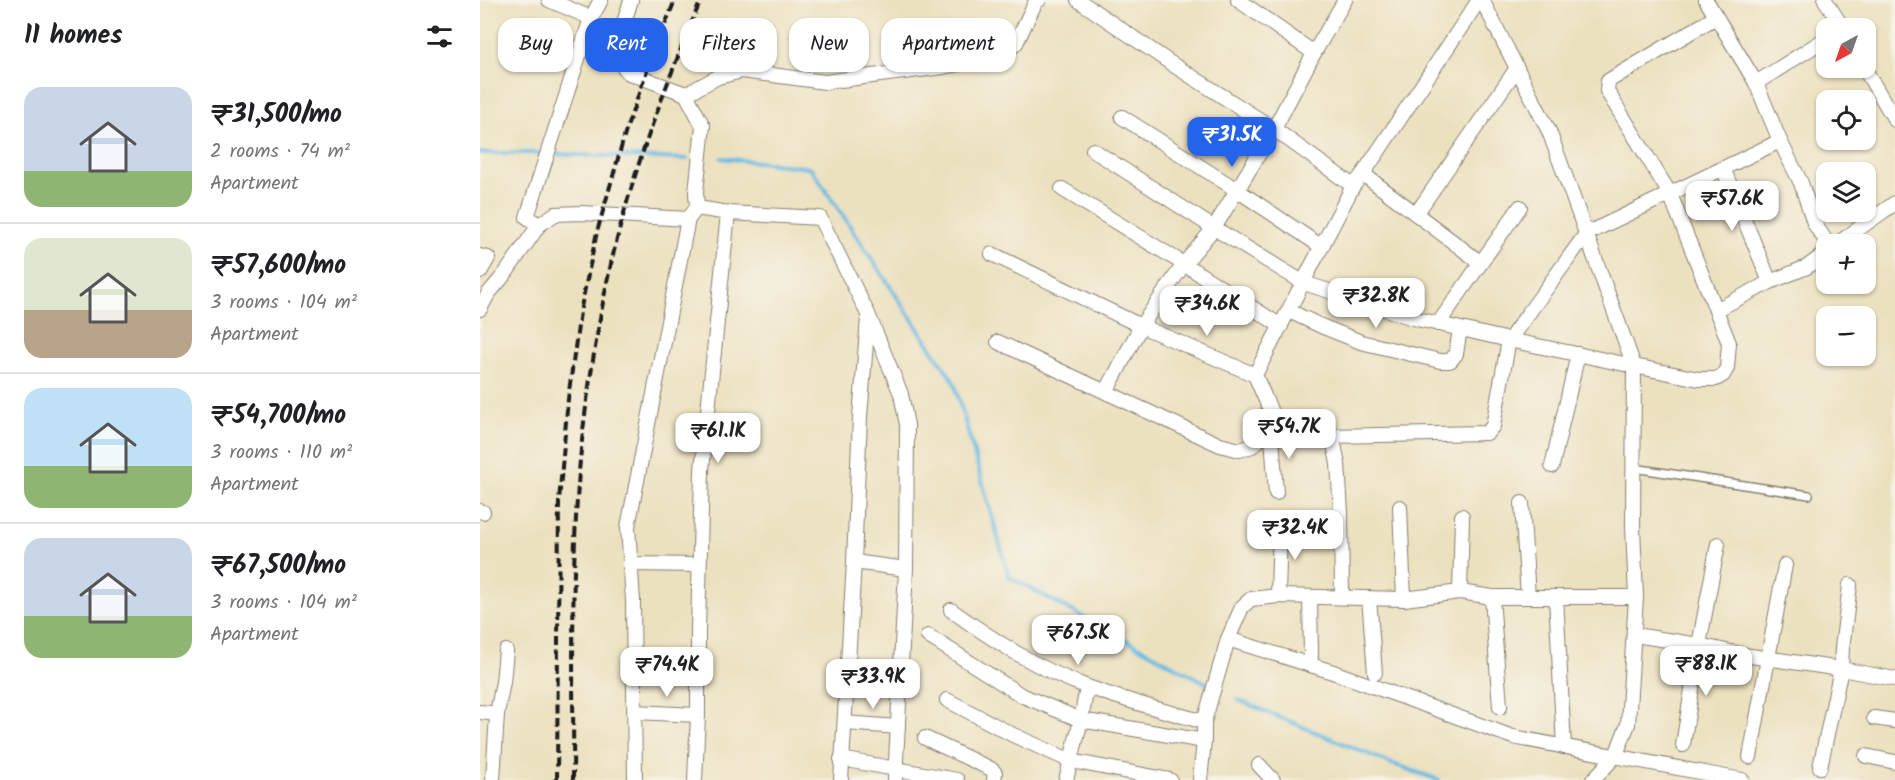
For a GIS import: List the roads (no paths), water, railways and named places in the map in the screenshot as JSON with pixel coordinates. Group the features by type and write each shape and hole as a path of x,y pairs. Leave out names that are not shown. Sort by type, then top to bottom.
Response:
{"street":[{"path":"549,0 591,18 601,0"},
{"path":"631,0 616,48 619,62 628,73 686,94 703,126 692,214 628,526 633,601 635,780"},
{"path":"686,94 718,77 742,71 825,82 943,68 1003,55 1016,43 1037,0"},
{"path":"1078,0 1274,129 1353,186"},
{"path":"1238,0 1314,53"},
{"path":"1106,392 1141,326 1184,264 1214,228 1274,129 1345,0"},
{"path":"1256,375 1353,186 1480,0 1549,131 1634,366 1636,597 1628,724 1616,755 1593,780"},
{"path":"1706,0 1756,83 1780,141 1801,183 1814,224 1821,234"},
{"path":"1825,0 1836,18"},
{"path":"1093,150 1304,283 1438,324 1699,379 1716,379 1723,375 1727,368 1729,343 1670,194 1607,91 1608,81 1716,17"},
{"path":"480,309 484,294 505,274 533,221 585,36"},
{"path":"1756,83 1816,45"},
{"path":"1416,214 1517,68"},
{"path":"1870,78 1895,120"},
{"path":"1122,117 1323,247"},
{"path":"992,254 1141,326 1256,375 1270,412 1278,423 1290,430 1310,431 1326,436 1487,433 1493,426 1509,340 1586,234 1780,141"},
{"path":"1723,168 1770,282"},
{"path":"1363,174 1481,263"},
{"path":"1062,189 1281,326"},
{"path":"1851,234 1895,203"},
{"path":"1438,324 1520,207"},
{"path":"533,221 555,214 582,213 728,213 820,218 868,314 901,394 907,425 906,569 895,774"},
{"path":"695,780 702,470 728,213"},
{"path":"480,256 488,258 480,272"},
{"path":"1716,310 1770,282 1806,267 1816,260"},
{"path":"1289,311 1361,342 1440,361 1450,361 1456,354 1460,329"},
{"path":"841,780 860,417 868,314"},
{"path":"998,342 1220,445 1240,450 1252,446 1278,423"},
{"path":"1552,466 1578,354"},
{"path":"1276,493 1272,437 1278,423"},
{"path":"1326,436 1334,444 1338,464 1342,597"},
{"path":"1522,502 1528,597"},
{"path":"1400,507 1404,599"},
{"path":"1460,592 1462,516"},
{"path":"1278,596 1280,526"},
{"path":"1683,745 1718,544"},
{"path":"854,562 906,569"},
{"path":"630,564 699,565"},
{"path":"1749,757 1785,565"},
{"path":"1820,767 1841,669 1850,585"},
{"path":"1200,780 1204,722 1228,639 1242,607 1251,599 1278,596 1404,599 1460,592 1492,597 1636,597"},
{"path":"1310,597 1311,657"},
{"path":"1492,597 1500,707"},
{"path":"1556,597 1564,747"},
{"path":"1369,598 1375,673"},
{"path":"951,610 989,637 1087,687 1204,722"},
{"path":"1635,635 1895,679"},
{"path":"928,636 1022,695 1081,720 1204,741"},
{"path":"1228,639 1336,673 1513,736 1616,755 1708,777 1742,780"},
{"path":"493,780 497,714 506,651"},
{"path":"1066,780 1087,687"},
{"path":"946,700 1013,735 1071,761 1170,780"},
{"path":"480,712 497,714"},
{"path":"635,712 698,715"},
{"path":"1874,718 1895,721"},
{"path":"845,723 898,727"},
{"path":"925,738 991,769 995,773 994,780"},
{"path":"1866,756 1895,762"},
{"path":"841,759 895,774 957,780"},
{"path":"1259,765 1273,780"}],"lane":[{"path":"1634,468 1809,495"}],"waterway":[{"path":"480,153 543,153"},
{"path":"550,154 687,159"},
{"path":"722,158 811,168 954,382 1009,577 1208,684"},
{"path":"1238,700 1390,763 1439,780"}],"railway":[{"path":"557,780 559,501 568,399 580,312 597,232 627,127 675,0"},
{"path":"573,780 577,494 587,400 597,338 613,255 635,175 666,87 701,0"}]}
